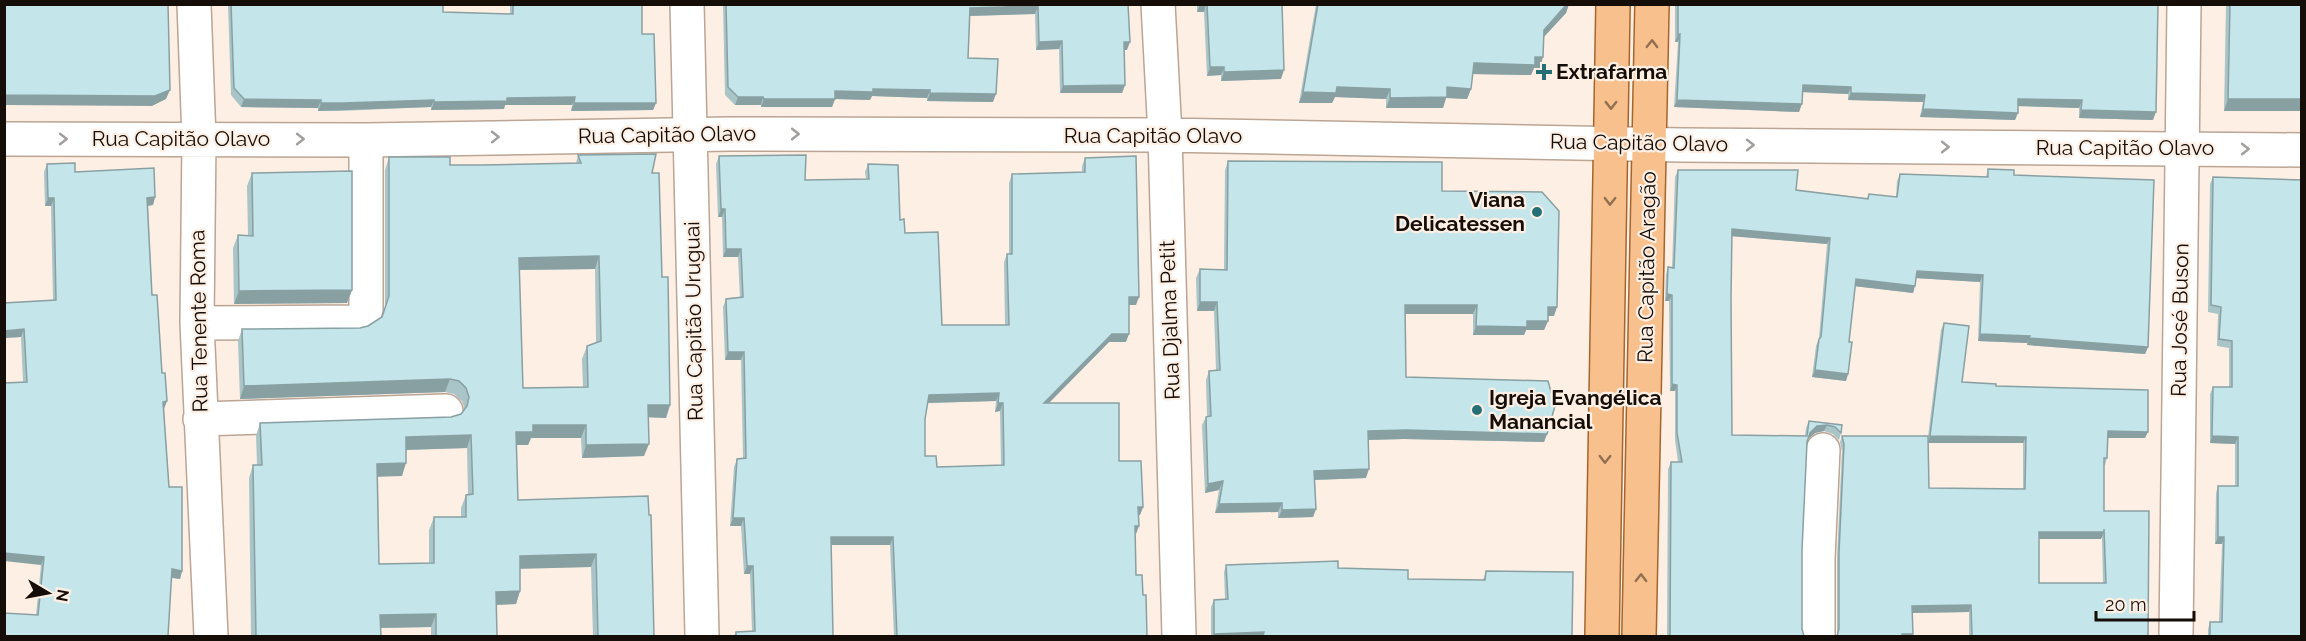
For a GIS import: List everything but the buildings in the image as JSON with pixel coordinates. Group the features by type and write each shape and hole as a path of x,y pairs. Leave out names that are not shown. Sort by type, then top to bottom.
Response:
{"main road":[{"name":"Rua Capitão Aragão","path":"1602,636 1613,4"},
{"name":"Rua Capitão Aragão","path":"1640,636 1652,4"}],"street":[{"name":"Rua Tenente Roma","path":"194,4 199,139 197,323 211,636"},
{"name":"Rua Capitão Uruguai","path":"687,4 702,636"},
{"name":"Rua Djalma Petit","path":"1158,4 1165,135 1179,636"},
{"name":"Rua José Buson","path":"2176,636 2184,4"},
{"name":"Rua Capitão Olavo","path":"4,140 366,140 690,134 1165,135 1649,144 2301,150"},
{"path":"197,323 355,322 363,318 366,309 366,140"},
{"path":"200,419 446,411"},
{"path":"1818,636 1818,558 1823,450"}],"place":[{"name":"Extrafarma","path":"1544,72"},
{"name":"Viana Delicatessen","path":"1537,212"},
{"name":"Igreja Evangélica Manancial","path":"1477,410"}]}
